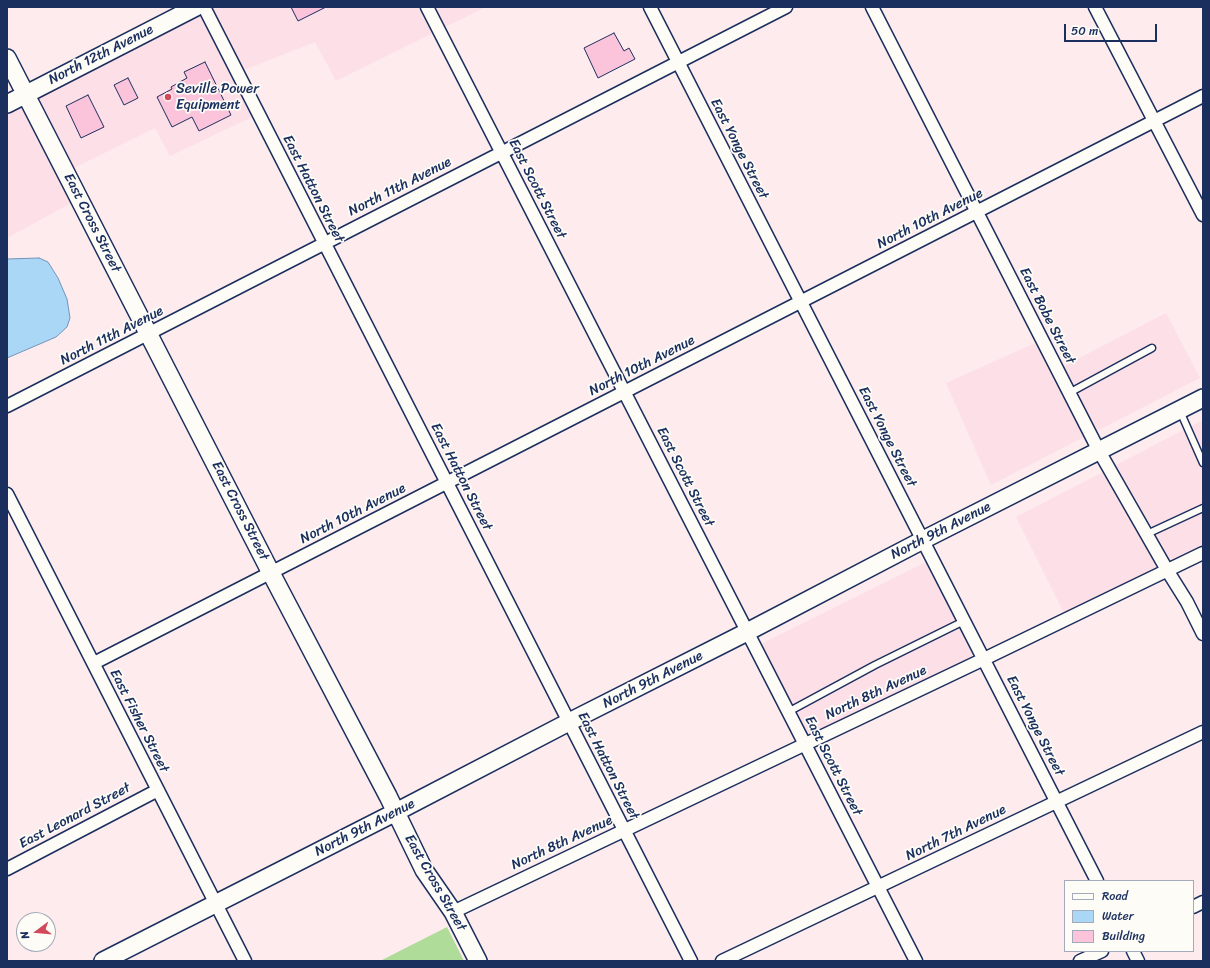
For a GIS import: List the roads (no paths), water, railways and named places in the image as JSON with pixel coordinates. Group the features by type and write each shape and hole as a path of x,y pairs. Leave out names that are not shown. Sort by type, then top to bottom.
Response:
{"main road":[{"name":"North 12th Avenue","path":"7,104 196,7"},
{"name":"East Cross Street","path":"7,58 271,573 396,812 424,870 453,912 478,961"},
{"name":"North 9th Avenue","path":"103,961 1203,398"}],"street":[{"name":"East Hatton Street","path":"204,7 691,961"},
{"name":"East Scott Street","path":"427,7 916,961"},
{"name":"East Yonge Street","path":"650,7 1096,880"},
{"name":"North 11th Avenue","path":"7,406 786,7"},
{"name":"East Bobe Street","path":"872,7 1099,451 1187,602 1203,634"},
{"path":"1095,7 1203,215"},
{"name":"North 10th Avenue","path":"94,663 1203,96"},
{"name":"East Fisher Street","path":"7,494 245,961"},
{"name":"North 8th Avenue","path":"453,912 1203,553"},
{"name":"North 7th Avenue","path":"722,961 1203,732"},
{"name":"East Leonard Street","path":"7,869 158,790"},
{"path":"1194,906 1203,902"},
{"path":"1080,961 1100,952"},
{"path":"1134,952 1138,961"}],"lane":[{"path":"1069,393 1152,348"},
{"path":"1180,410 1203,462"},
{"path":"1147,534 1203,508"},
{"path":"788,712 964,621"}],"water":[{"path":"39,258 48,262 58,278 67,299 70,318 67,327 56,337 7,358 7,259"}],"place":[{"name":"Seville Power Equipment","path":"168,97"}]}
